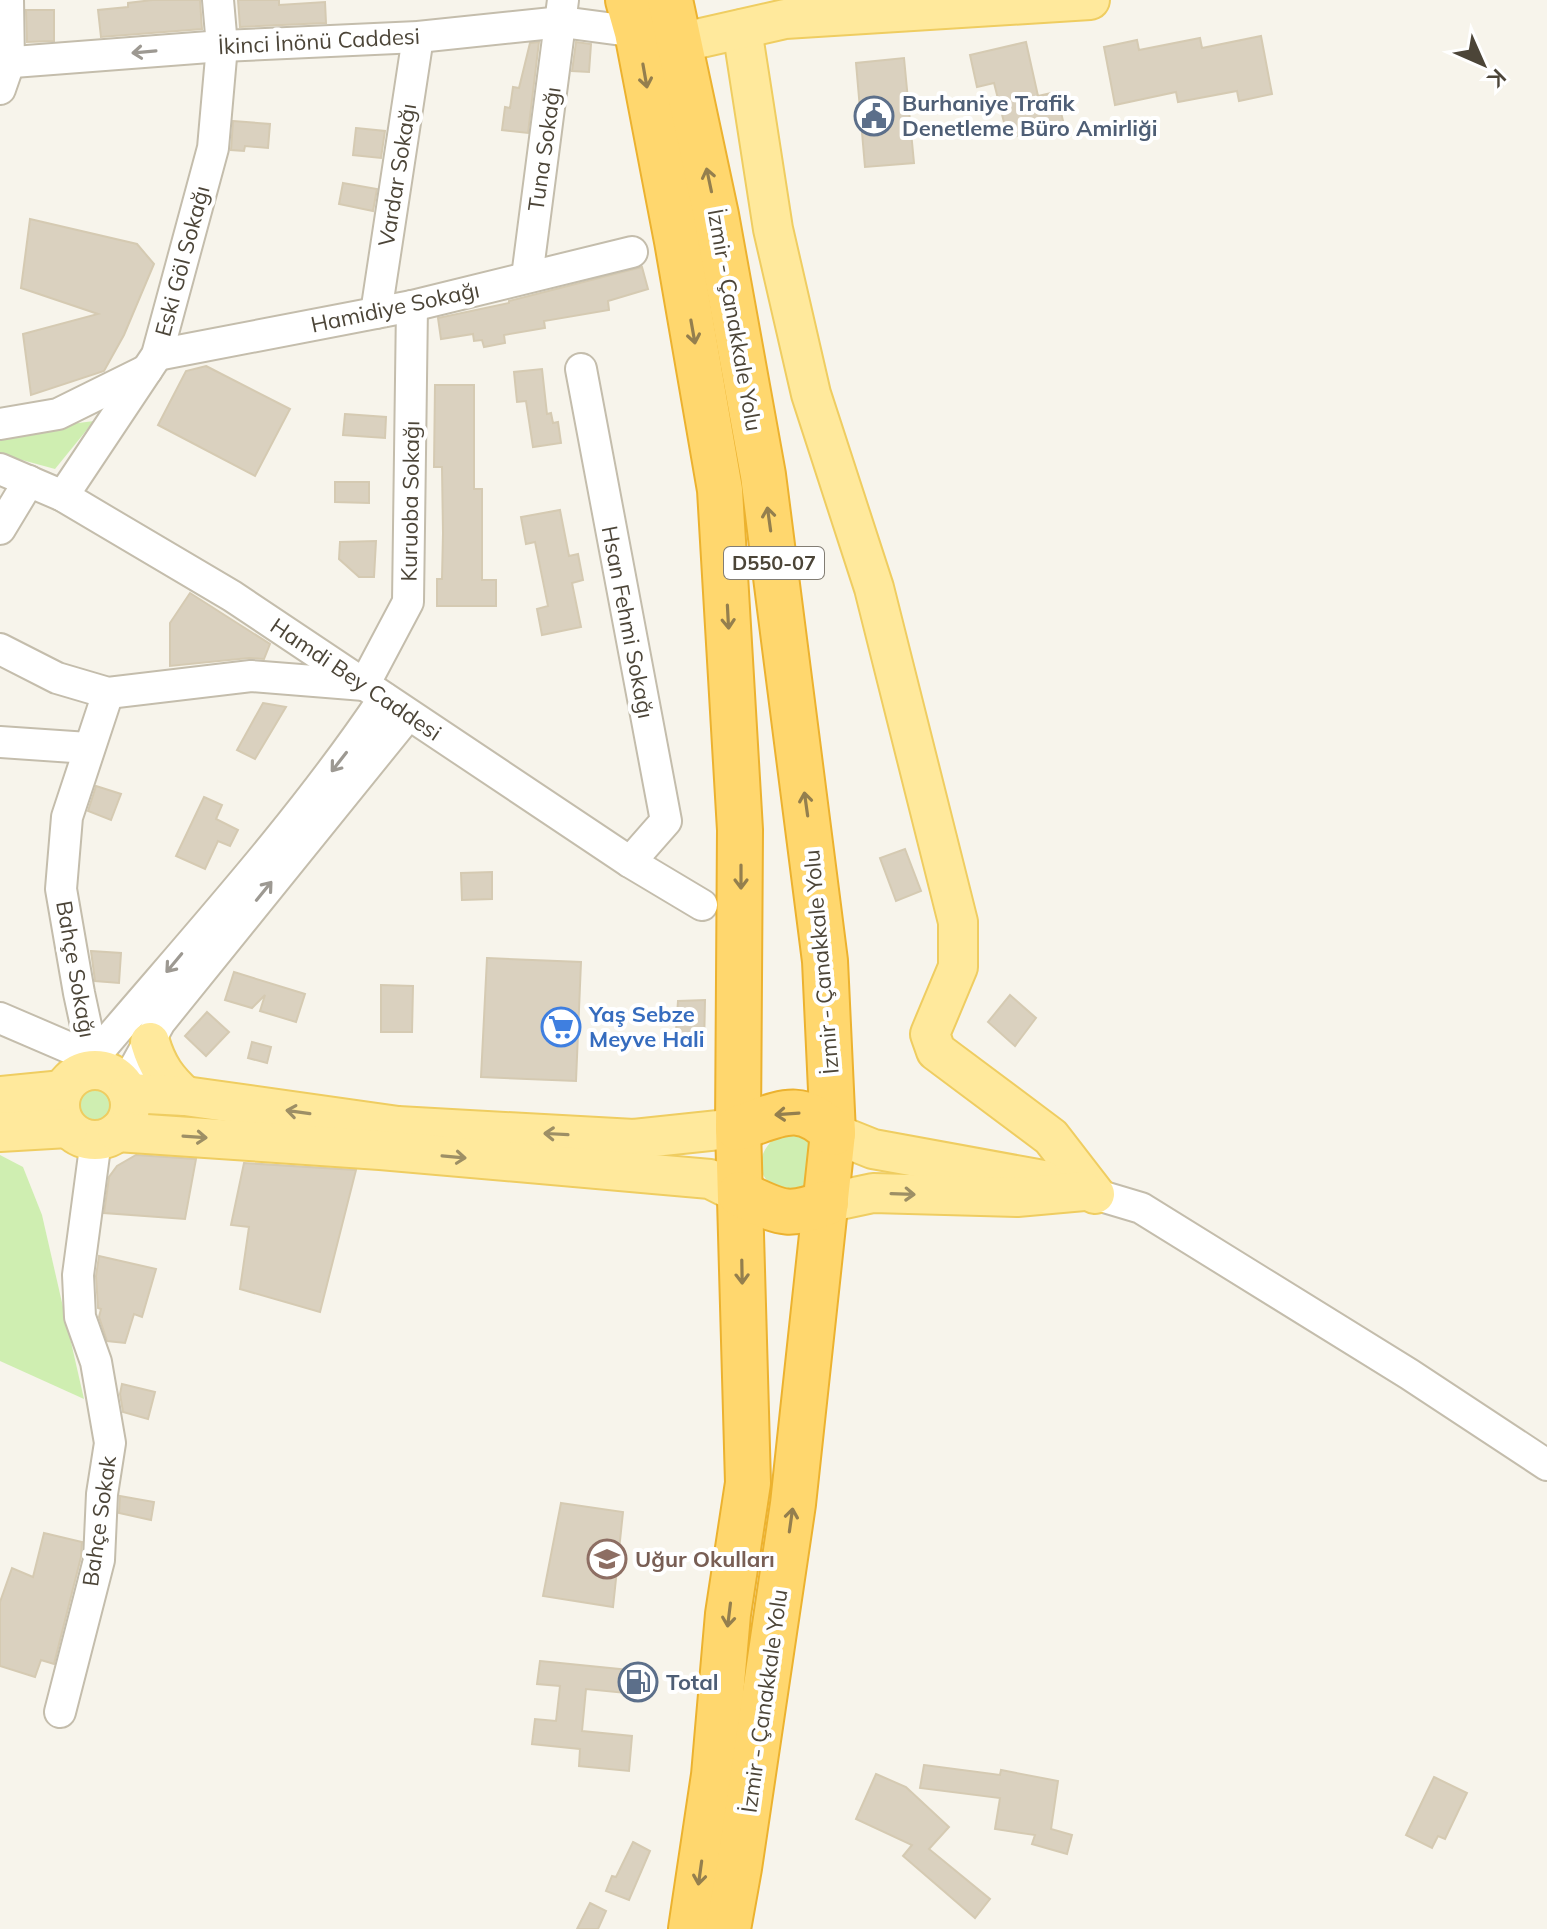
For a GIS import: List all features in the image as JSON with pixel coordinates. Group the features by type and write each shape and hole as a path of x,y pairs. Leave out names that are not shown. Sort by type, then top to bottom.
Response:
{"highway":[{"name":"İzmir - Çanakkale Yolu","path":"670,0 716,215 763,475 825,961 833,1133 793,1504 728,1929"},
{"name":"İzmir - Çanakkale Yolu","path":"632,16 677,241 720,490 740,830 738,1128 748,1483 728,1614 714,1775 691,1929"},
{"path":"738,1128 776,1113 792,1111 808,1114 833,1133"},
{"path":"740,1194 774,1211 790,1213 826,1203"}],"main road":[{"path":"679,43 785,19 923,5 1090,0"},
{"path":"742,29 773,229 811,394 874,588 958,922 958,967 930,1034 936,1051 1044,1131 1090,1192"},
{"path":"150,1042 156,1062 166,1079 185,1096"},
{"path":"0,1096 16,1097 95,1070 116,1078 126,1090 128,1115 94,1133"},
{"path":"76,1075 60,1110 94,1133"},
{"path":"634,1139 705,1110 739,1083"},
{"path":"126,1090 398,1126 634,1139 738,1128"},
{"path":"1020,1174 1038,1171 1048,1163 1052,1152 1044,1131"},
{"path":"0,1132 94,1133 380,1150 710,1179 740,1194"},
{"path":"833,1133 873,1149 1020,1174 1090,1192"},
{"path":"826,1203 873,1193 1017,1197 1090,1192"}],"street":[{"path":"3,71 8,0"},
{"name":"Eski Göl Sokağı","path":"63,496 153,362 213,148 222,46 218,0"},
{"name":"İkinci İnönü Caddesi","path":"3,71 222,46 418,37 562,11 632,16"},
{"name":"Tuna Sokağı","path":"527,277 562,11"},
{"name":"Vardar Sokağı","path":"376,313 418,37"},
{"name":"Hamidiye Sokağı","path":"0,424 58,414 153,362 412,306 632,252"},
{"name":"Kuruoba Sokağı","path":"385,699 408,602 412,306"},
{"name":"Hsan Fehmi Sokağı","path":"581,369 666,821 630,862"},
{"name":"Hamdi Bey Caddesi","path":"0,469 63,496 232,596 630,862 702,905"},
{"path":"0,529 29,481"},
{"path":"0,649 57,678 108,693 251,676 385,699"},
{"name":"Bahçe Sokağı","path":"76,1075 79,993 61,889 67,817 108,693"},
{"path":"126,1090 160,1022 385,699"},
{"path":"0,1018 76,1075 273,846 385,699"},
{"path":"0,742 88,748"},
{"name":"Bahçe Sokak","path":"60,1712 99,1560 102,1494 110,1443 96,1362 80,1317 78,1275 94,1133"},
{"path":"1090,1192 1141,1208 1409,1374 1547,1465"}],"green space":[{"path":"94,421 55,469 0,454 0,433"},
{"path":"93,1083 110,1089 116,1106 110,1123 93,1129 76,1123 70,1106 76,1089"},
{"path":"784,1132 812,1138 809,1188 788,1193 765,1178 762,1155 771,1142"},
{"path":"0,1155 23,1167 42,1215 84,1399 0,1361"}],"building":[{"path":"200,0 202,29 101,37 98,10 128,7 128,3"},
{"path":"238,0 279,0 279,5 325,2 326,23 240,27"},
{"path":"26,10 54,10 54,41 27,42"},
{"path":"1261,36 1272,94 1239,101 1237,91 1178,102 1176,92 1115,105 1104,47 1137,40 1139,50 1200,38 1202,48"},
{"path":"539,42 528,133 502,130 505,107 510,108 513,87 519,88 530,43"},
{"path":"576,42 591,44 589,72 572,71"},
{"path":"1026,42 1038,96 1056,92 1064,125 1008,138 994,83 977,87 970,55"},
{"path":"904,58 914,163 865,167 856,63"},
{"path":"233,121 270,124 268,148 245,146 244,151 231,150"},
{"path":"356,128 385,131 381,158 353,155"},
{"path":"343,183 377,189 373,211 339,204"},
{"path":"30,219 137,244 154,264 124,335 104,371 31,395 23,334 98,314 21,288"},
{"path":"642,267 648,289 608,301 609,310 544,321 545,328 504,335 505,343 484,347 482,340 474,341 473,334 441,339 438,318 509,303"},
{"path":"206,366 290,409 255,476 158,425 186,371"},
{"path":"542,369 547,414 551,413 553,423 558,422 561,443 533,447 526,401 517,402 514,372"},
{"path":"435,385 474,385 474,489 482,489 482,580 496,580 496,606 437,606 437,579 442,579 443,533 442,467 434,467"},
{"path":"345,414 386,417 385,438 343,435"},
{"path":"335,482 369,482 369,503 335,502"},
{"path":"560,510 569,556 578,554 583,580 572,583 581,627 542,635 537,609 548,606 535,542 526,544 521,517"},
{"path":"376,541 374,577 359,577 339,559 340,542"},
{"path":"190,593 270,644 264,659 170,666 170,623"},
{"path":"263,703 286,707 255,759 237,750"},
{"path":"96,786 121,794 111,820 88,811"},
{"path":"204,797 222,805 216,819 238,830 230,846 218,841 205,869 176,856"},
{"path":"905,849 921,891 896,901 880,858"},
{"path":"492,872 492,899 462,900 461,873"},
{"path":"91,951 121,953 119,983 95,981"},
{"path":"487,958 581,962 576,1081 481,1077"},
{"path":"234,972 305,994 296,1022 260,1011 265,995 252,1008 225,1000"},
{"path":"381,985 413,986 412,1032 381,1032"},
{"path":"1010,995 1036,1018 1015,1046 988,1022"},
{"path":"705,1000 704,1048 675,1046 678,1001"},
{"path":"207,1012 229,1032 206,1056 185,1036"},
{"path":"252,1042 271,1047 267,1063 248,1058"},
{"path":"136,1155 196,1159 185,1219 104,1213 109,1177 117,1166"},
{"path":"244,1163 356,1170 320,1312 240,1289 249,1227 231,1225"},
{"path":"99,1256 156,1269 142,1317 134,1314 125,1343 107,1341 99,1317 101,1309 98,1308 96,1276"},
{"path":"122,1384 155,1392 148,1419 123,1412"},
{"path":"120,1496 154,1502 151,1520 119,1513"},
{"path":"561,1503 623,1512 613,1607 543,1596"},
{"path":"44,1533 82,1542 54,1664 41,1660 35,1677 0,1666 0,1602 12,1568 33,1577"},
{"path":"540,1661 649,1672 646,1695 586,1689 582,1731 632,1736 629,1771 579,1766 580,1749 532,1744 535,1719 556,1721 560,1686 537,1684"},
{"path":"924,1765 1000,1775 1001,1770 1058,1781 1051,1829 1072,1835 1067,1854 1032,1844 1035,1835 995,1829 1000,1798 920,1788"},
{"path":"876,1774 906,1787 949,1827 929,1849 990,1899 975,1918 903,1856 912,1845 856,1819"},
{"path":"1434,1777 1467,1793 1445,1839 1438,1836 1432,1848 1406,1835"},
{"path":"633,1842 650,1851 629,1900 606,1891"},
{"path":"590,1903 606,1911 598,1929 577,1929"}],"place":[{"name":"Burhaniye Trafik Denetleme Büro Amirliği","path":"874,116"},
{"name":"Yaş Sebze Meyve Hali","path":"561,1027"},
{"name":"Uğur Okulları","path":"607,1559"},
{"name":"Total","path":"638,1682"}]}
